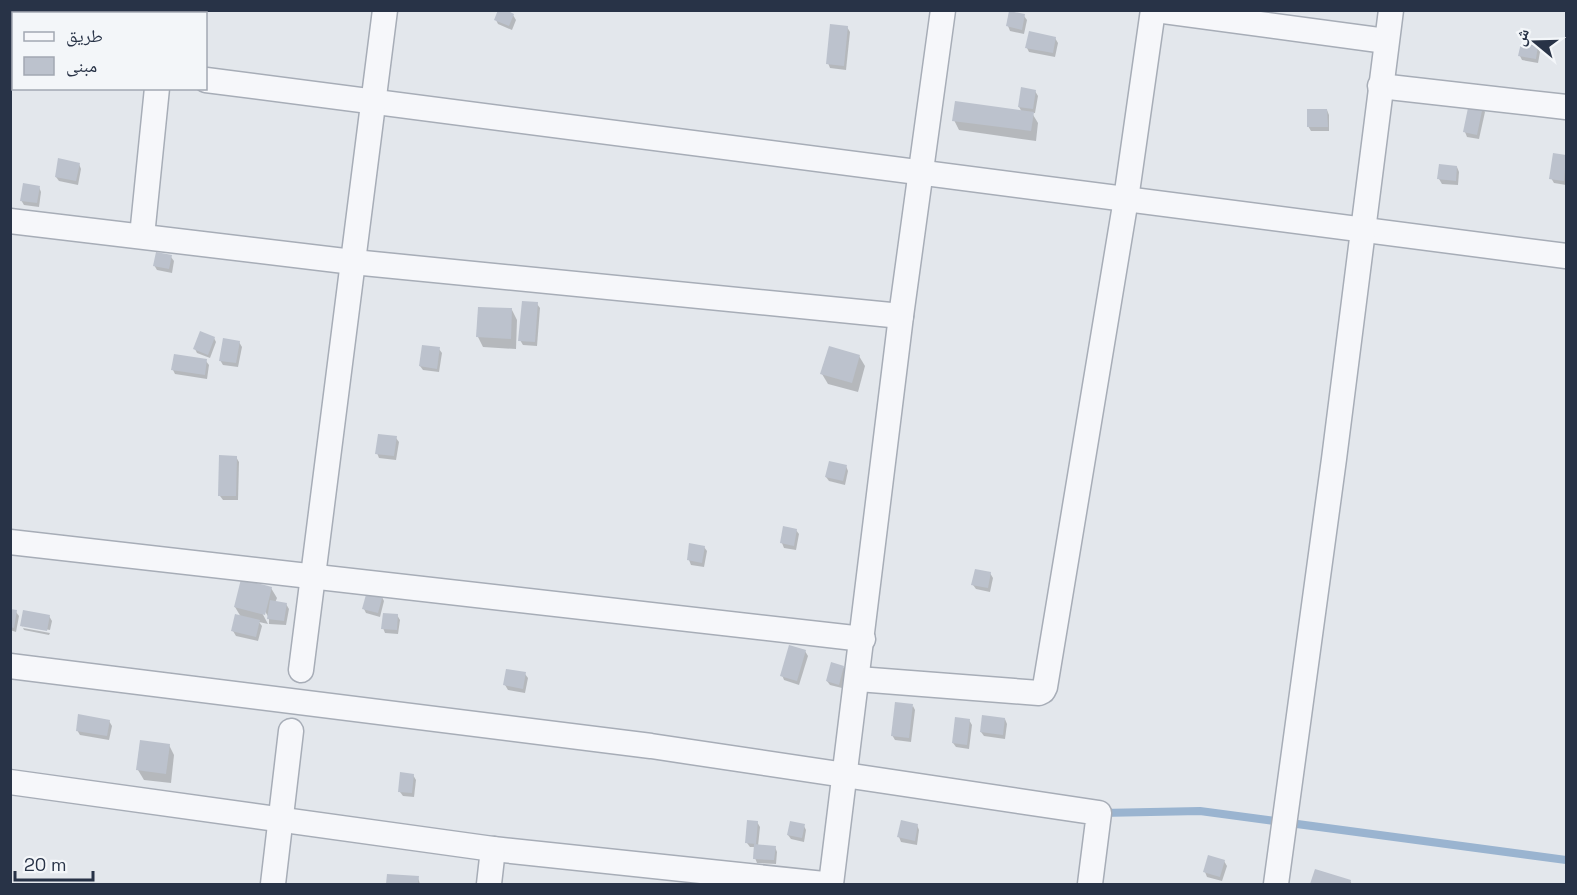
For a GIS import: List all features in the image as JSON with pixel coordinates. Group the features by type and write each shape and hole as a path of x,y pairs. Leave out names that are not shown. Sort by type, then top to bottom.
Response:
{"street":[{"path":"301,670 385,10"},
{"path":"831,885 901,316 943,10"},
{"path":"858,680 1039,693 1043,691 1126,199 1154,10 1386,41"},
{"path":"1276,885 1391,10"},
{"path":"207,80 1566,256"},
{"path":"1380,86 1566,107"},
{"path":"142,236 157,90"},
{"path":"10,221 352,262 901,316"},
{"path":"10,542 863,639"},
{"path":"10,666 651,746 1099,813 1090,885"},
{"path":"273,885 291,731"},
{"path":"10,782 493,849 824,885"},
{"path":"489,885 493,849"}],"building":[{"path":"498,10 506,10 514,14 509,26 494,20"},
{"path":"1009,11 1025,14 1022,30 1006,26"},
{"path":"830,24 848,26 844,66 826,64"},
{"path":"1029,31 1056,37 1053,53 1025,48"},
{"path":"1521,43 1538,46 1536,59 1518,56"},
{"path":"1021,87 1036,90 1033,109 1018,107"},
{"path":"955,101 1034,112 1031,131 952,121"},
{"path":"1469,103 1483,106 1477,135 1463,132"},
{"path":"1307,109 1327,109 1328,127 1307,127"},
{"path":"1553,153 1566,155 1564,181 1549,179"},
{"path":"58,158 80,163 76,181 55,177"},
{"path":"1439,164 1457,166 1456,181 1437,179"},
{"path":"23,183 40,186 37,203 20,201"},
{"path":"156,252 172,255 169,269 153,266"},
{"path":"522,301 538,302 535,342 518,341"},
{"path":"478,307 512,308 511,339 476,337"},
{"path":"200,331 215,337 208,355 193,349"},
{"path":"223,338 240,341 236,363 219,361"},
{"path":"422,345 440,347 437,369 419,366"},
{"path":"829,346 860,355 852,383 820,374"},
{"path":"174,354 207,359 205,375 171,370"},
{"path":"378,434 397,436 394,456 375,454"},
{"path":"219,455 237,456 236,496 218,496"},
{"path":"829,461 847,465 843,481 825,477"},
{"path":"783,526 797,529 794,546 780,543"},
{"path":"689,543 705,546 702,563 687,560"},
{"path":"975,569 991,572 988,588 971,585"},
{"path":"241,579 272,587 265,615 234,607"},
{"path":"367,591 383,595 378,613 362,609"},
{"path":"270,600 287,603 284,621 267,619"},
{"path":"10,609 17,610 14,628 10,627"},
{"path":"23,610 50,615 47,631 20,626"},
{"path":"383,613 398,614 397,630 381,629"},
{"path":"235,614 260,620 256,637 231,631"},
{"path":"789,645 806,650 797,681 780,676"},
{"path":"831,662 844,666 839,685 826,681"},
{"path":"506,669 526,672 523,689 503,685"},
{"path":"895,702 913,704 909,738 891,736"},
{"path":"78,714 110,720 107,736 76,731"},
{"path":"982,715 1005,718 1003,735 980,732"},
{"path":"955,717 970,719 967,745 952,743"},
{"path":"140,740 170,744 166,774 136,770"},
{"path":"400,772 414,774 412,793 398,792"},
{"path":"747,820 758,821 756,844 745,843"},
{"path":"901,820 918,824 915,841 897,837"},
{"path":"790,821 805,824 802,838 787,835"},
{"path":"754,844 776,846 774,860 753,859"},
{"path":"1208,855 1225,860 1220,877 1203,872"},
{"path":"1315,869 1351,880 1350,884 1310,884"},
{"path":"387,874 419,876 418,884 386,884"}],"waterway":[{"path":"1101,813 1200,811 1566,860"}]}
